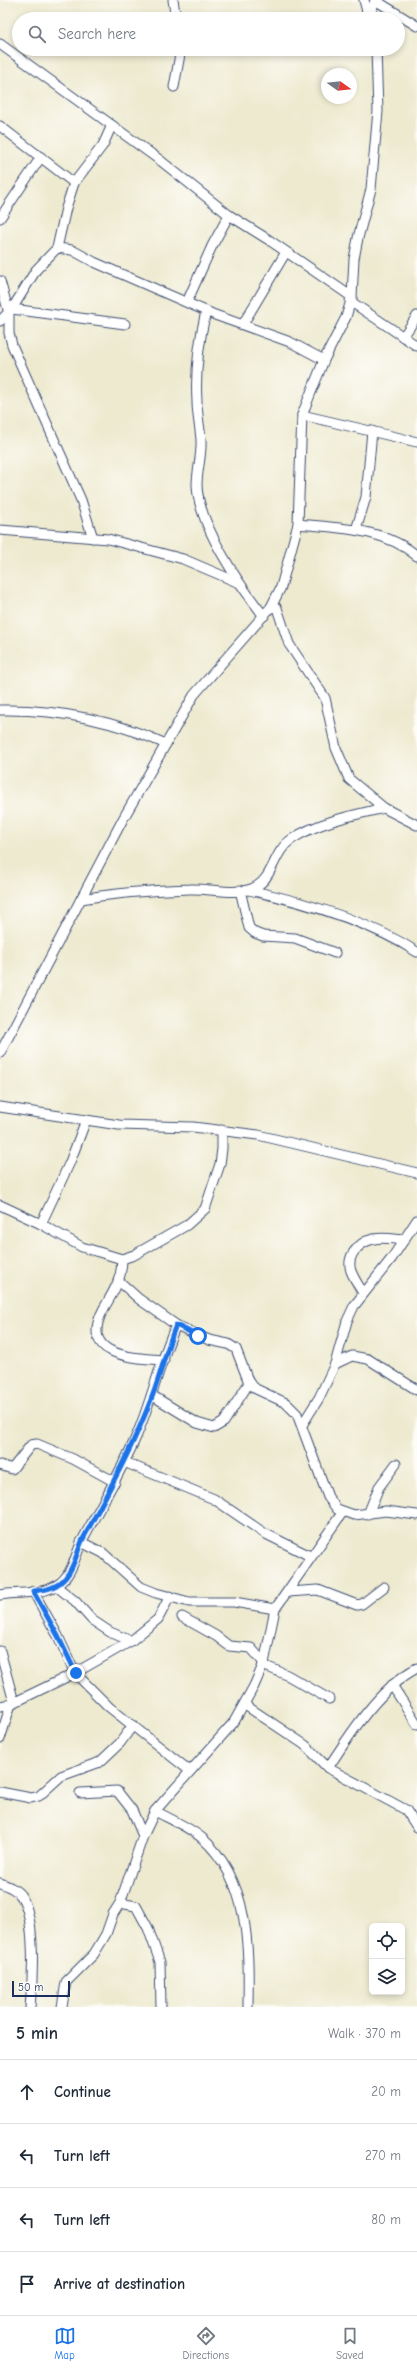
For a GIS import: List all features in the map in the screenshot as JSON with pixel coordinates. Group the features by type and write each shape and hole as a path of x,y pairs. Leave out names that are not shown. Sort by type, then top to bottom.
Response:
{"street":[{"path":"173,0 175,12"},
{"path":"364,0 367,12"},
{"path":"371,12 375,0 394,12"},
{"path":"405,19 417,26"},
{"path":"0,44 12,53"},
{"path":"17,56 112,125 229,215 286,252 417,346"},
{"path":"174,87 180,56"},
{"path":"0,1053 81,899 194,695 264,616 271,607 281,587 298,524 302,415 324,360 346,317 351,299 354,259 371,189 377,139 379,86 377,56"},
{"path":"0,321 11,311 36,270 57,248 66,208 74,183 103,146 112,125"},
{"path":"0,126 74,183"},
{"path":"0,218 41,157"},
{"path":"187,302 212,246 229,215"},
{"path":"57,248 80,253 94,262 206,311 290,342 324,360"},
{"path":"243,324 286,252"},
{"path":"0,281 11,311 9,333 12,345 75,486 93,538"},
{"path":"11,311 124,324"},
{"path":"206,311 197,363 197,402 202,444 197,485 204,513 223,557 237,582 264,616"},
{"path":"403,337 417,316"},
{"path":"302,415 417,442"},
{"path":"356,530 366,497 372,431"},
{"path":"298,524 356,530 394,540 414,553 417,544"},
{"path":"0,530 108,539 173,556 209,568 237,582"},
{"path":"271,607 277,608 289,644 325,698 336,748 349,779 384,808 417,824"},
{"path":"0,710 56,714 111,723 133,730 166,744"},
{"path":"245,890 261,885 280,850 292,839 348,816 384,808"},
{"path":"81,899 127,892 191,889 245,890 307,905 358,923 384,934 417,952"},
{"path":"245,890 249,928 255,933 263,936 294,938 335,953"},
{"path":"0,1107 86,1120 139,1126 193,1127 258,1134 417,1173"},
{"path":"41,1224 70,1162 86,1120"},
{"path":"0,1205 41,1224 82,1247 122,1259 134,1255 187,1225 202,1212 209,1200 220,1164 222,1130"},
{"path":"302,1425 319,1398 335,1364 347,1321 363,1293 404,1240 417,1220"},
{"path":"363,1293 351,1271 350,1263 358,1246 368,1239 382,1238 404,1240"},
{"path":"122,1259 120,1282 98,1323 96,1332 98,1339 116,1354 128,1357 164,1360"},
{"path":"120,1282 139,1299 176,1325 209,1340 228,1344 236,1349 249,1383 256,1389 286,1403 297,1414 302,1425 304,1437 328,1497 342,1513 354,1515 386,1511 417,1514"},
{"path":"0,1595 33,1591 56,1586 69,1572 81,1542 115,1482 153,1396 176,1325"},
{"path":"335,1364 352,1356 368,1359 417,1390"},
{"path":"153,1396 197,1423 214,1428 224,1422 249,1383"},
{"path":"0,1465 12,1469 31,1445 37,1444 73,1460 115,1482"},
{"path":"124,1462 214,1499 264,1534 310,1556"},
{"path":"368,1514 379,1487 396,1464"},
{"path":"62,2007 66,1982 101,1944 113,1914 120,1903 143,1836 155,1810 234,1722 245,1705 263,1664 275,1608 288,1592 310,1556 342,1513"},
{"path":"81,1542 103,1553 142,1586 170,1596 189,1602 234,1602 275,1608"},
{"path":"56,1586 75,1601 92,1620 110,1632 132,1641"},
{"path":"288,1592 318,1590 357,1605 362,1604 384,1587"},
{"path":"33,1591 58,1636 76,1673 92,1692 190,1771"},
{"path":"0,1706 12,1703 76,1673 132,1641 158,1619 170,1596"},
{"path":"182,1617 216,1636 229,1646 251,1648 263,1664 287,1675 329,1699"},
{"path":"0,1651 12,1703 0,1739"},
{"path":"328,1768 348,1738 392,1685 417,1668"},
{"path":"392,1685 417,1724"},
{"path":"245,1705 305,1745 328,1768 396,1803 406,1810 417,1826"},
{"path":"0,1793 31,1798 39,1796 61,1776 104,1758 120,1743 134,1725"},
{"path":"80,1793 117,1791 132,1810 143,1836"},
{"path":"155,1810 201,1837 213,1849 232,1876 248,1937 248,2007"},
{"path":"0,1883 18,1893 28,1915 32,1969 30,2007"},
{"path":"120,1903 136,1906 148,1928 160,1962 161,2007"}],"route":[{"path":"76,1673 58,1636 33,1591 44,1590 56,1586 66,1578 72,1567 82,1540 115,1482 136,1437 153,1396 176,1325 198,1336"}]}
